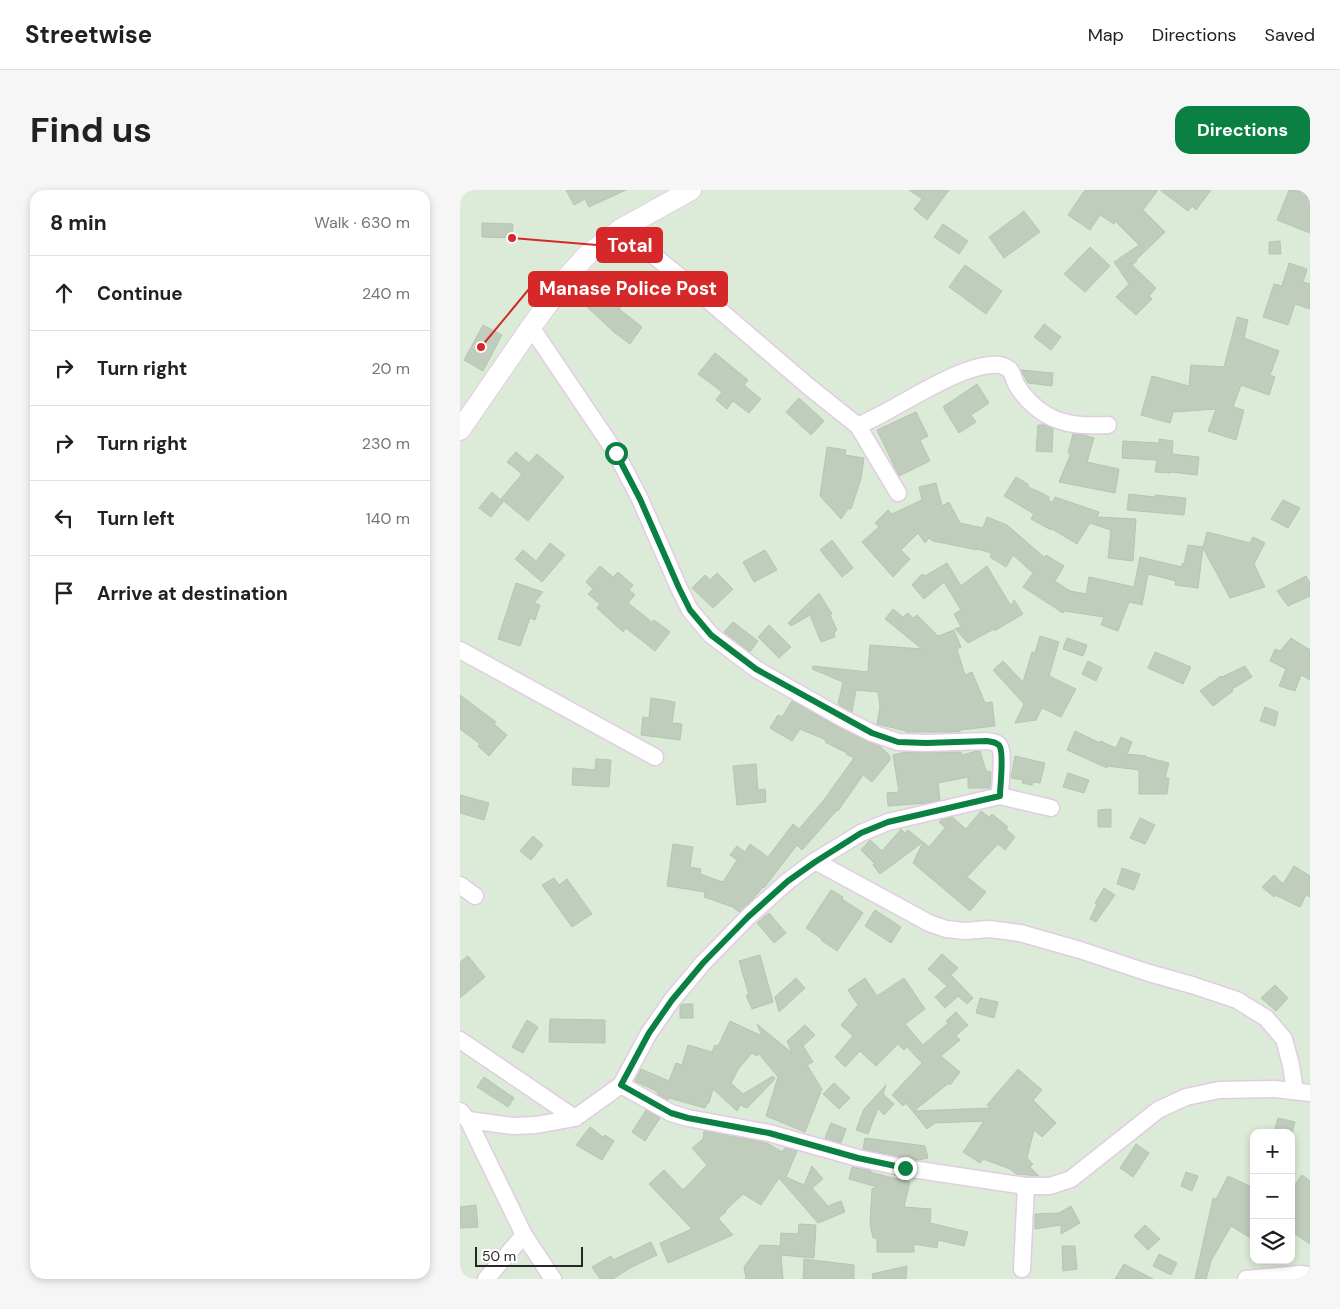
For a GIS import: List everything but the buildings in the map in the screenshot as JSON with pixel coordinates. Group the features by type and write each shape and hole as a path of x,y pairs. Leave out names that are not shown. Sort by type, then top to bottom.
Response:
{"street":[{"path":"460,430 569,274 588,255 621,229 691,190"},
{"path":"621,229 695,288 808,386 858,426 898,493"},
{"path":"531,327 616,453 640,499 690,610 711,635 756,669 872,733 898,742 995,742 1000,746 1002,755 1000,796"},
{"path":"858,426 941,382 966,371 991,365 1003,365 1010,370 1017,386 1024,395 1046,415 1064,423 1081,426 1108,425"},
{"path":"460,650 654,757"},
{"path":"464,1115 513,1126 536,1125 575,1118 621,1085 654,1026 672,1000 703,963 761,905 788,881 861,833 888,822 1000,796 1051,808"},
{"path":"621,1085 671,1113 688,1118 769,1133 858,1158 905,1168 1026,1186 1050,1186 1071,1179 1158,1110 1186,1097 1219,1090 1275,1089 1302,1092 1291,1065 1284,1039 1266,1018 1237,1000 1020,933 989,929 964,931 946,929 928,923 815,862"},
{"path":"460,885 474,896"},
{"path":"460,1040 575,1118"},
{"path":"464,1115 524,1235 553,1279"},
{"path":"1022,1269 1026,1186"},
{"path":"486,1279 524,1235"},
{"path":"1246,1279 1310,1275"}],"place":[{"name":"Total","path":"512,238"},
{"name":"Manase Police Post","path":"481,347"}],"route":[{"path":"616,453 640,499 690,610 711,635 756,669 872,733 898,742 987,741 995,742 1000,746 1002,755 1000,796 888,822 861,833 788,881 748,917 703,963 672,1000 649,1033 621,1085 671,1113 688,1118 769,1133 858,1158 905,1168"}]}
